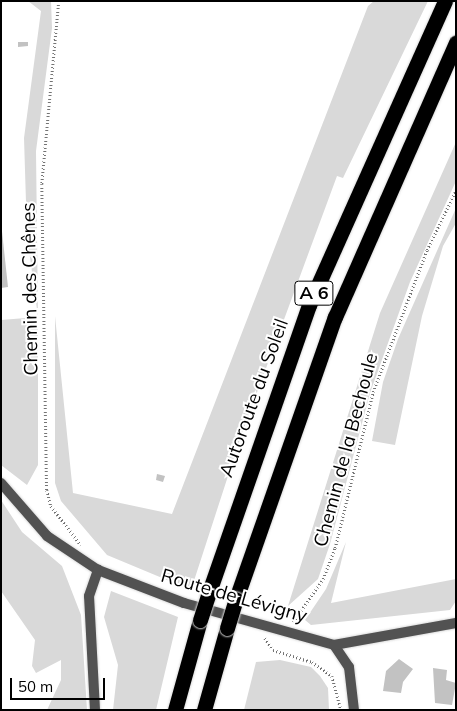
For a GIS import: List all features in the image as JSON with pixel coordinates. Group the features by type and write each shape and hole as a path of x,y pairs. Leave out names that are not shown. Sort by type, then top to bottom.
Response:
{"highway":[{"name":"Autoroute du Soleil","path":"175,710 208,595 309,305 445,1"},
{"name":"A 6","path":"204,710 236,599 335,317 456,43"}],"street":[{"name":"Route de Lévigny","path":"1,483 47,536 93,567 184,603 288,629 334,645"},
{"path":"93,567 89,596 95,710"},
{"path":"354,710 350,667 334,645 456,623"}],"path":[{"name":"Chemin des Chênes","path":"59,1 42,184 47,490 51,506 82,546 93,567"},
{"name":"Chemin de la Bechoule","path":"288,629 329,563 373,392 423,259 456,190"},
{"path":"260,622 273,650 312,662 332,676 341,710"}],"shaded area":[{"path":"28,1 51,1 52,28 36,151 38,317 27,235 24,138 41,11"},
{"path":"374,1 428,1 343,178 337,176 241,436 191,590 107,555 61,501 55,483 55,316 73,493 172,514 368,6"},
{"path":"456,142 456,181 410,282 370,393 330,544 318,579 288,606 380,313"},
{"path":"456,208 456,223 443,246 422,316 395,445 372,441 383,382 398,339"},
{"path":"38,317 38,465 27,485 1,465 1,320"},
{"path":"1,500 22,532 62,566 81,615 87,710 47,710 61,680 61,660 36,673 32,666 35,640 1,591"},
{"path":"346,542 331,603 456,579 456,601 450,610 311,625 305,620 326,589"},
{"path":"111,591 178,617 156,710 113,710 118,665 104,617"},
{"path":"280,660 311,667 320,676 328,688 329,710 244,710 256,662"}],"building":[{"path":"18,42 28,42 28,46 18,47"},
{"path":"1,222 8,287 1,288"},
{"path":"157,474 165,476 163,482 156,480"},
{"path":"399,659 413,669 403,682 401,693 383,691 386,671"},
{"path":"433,668 447,670 446,680 456,683 452,705 435,703"}]}
